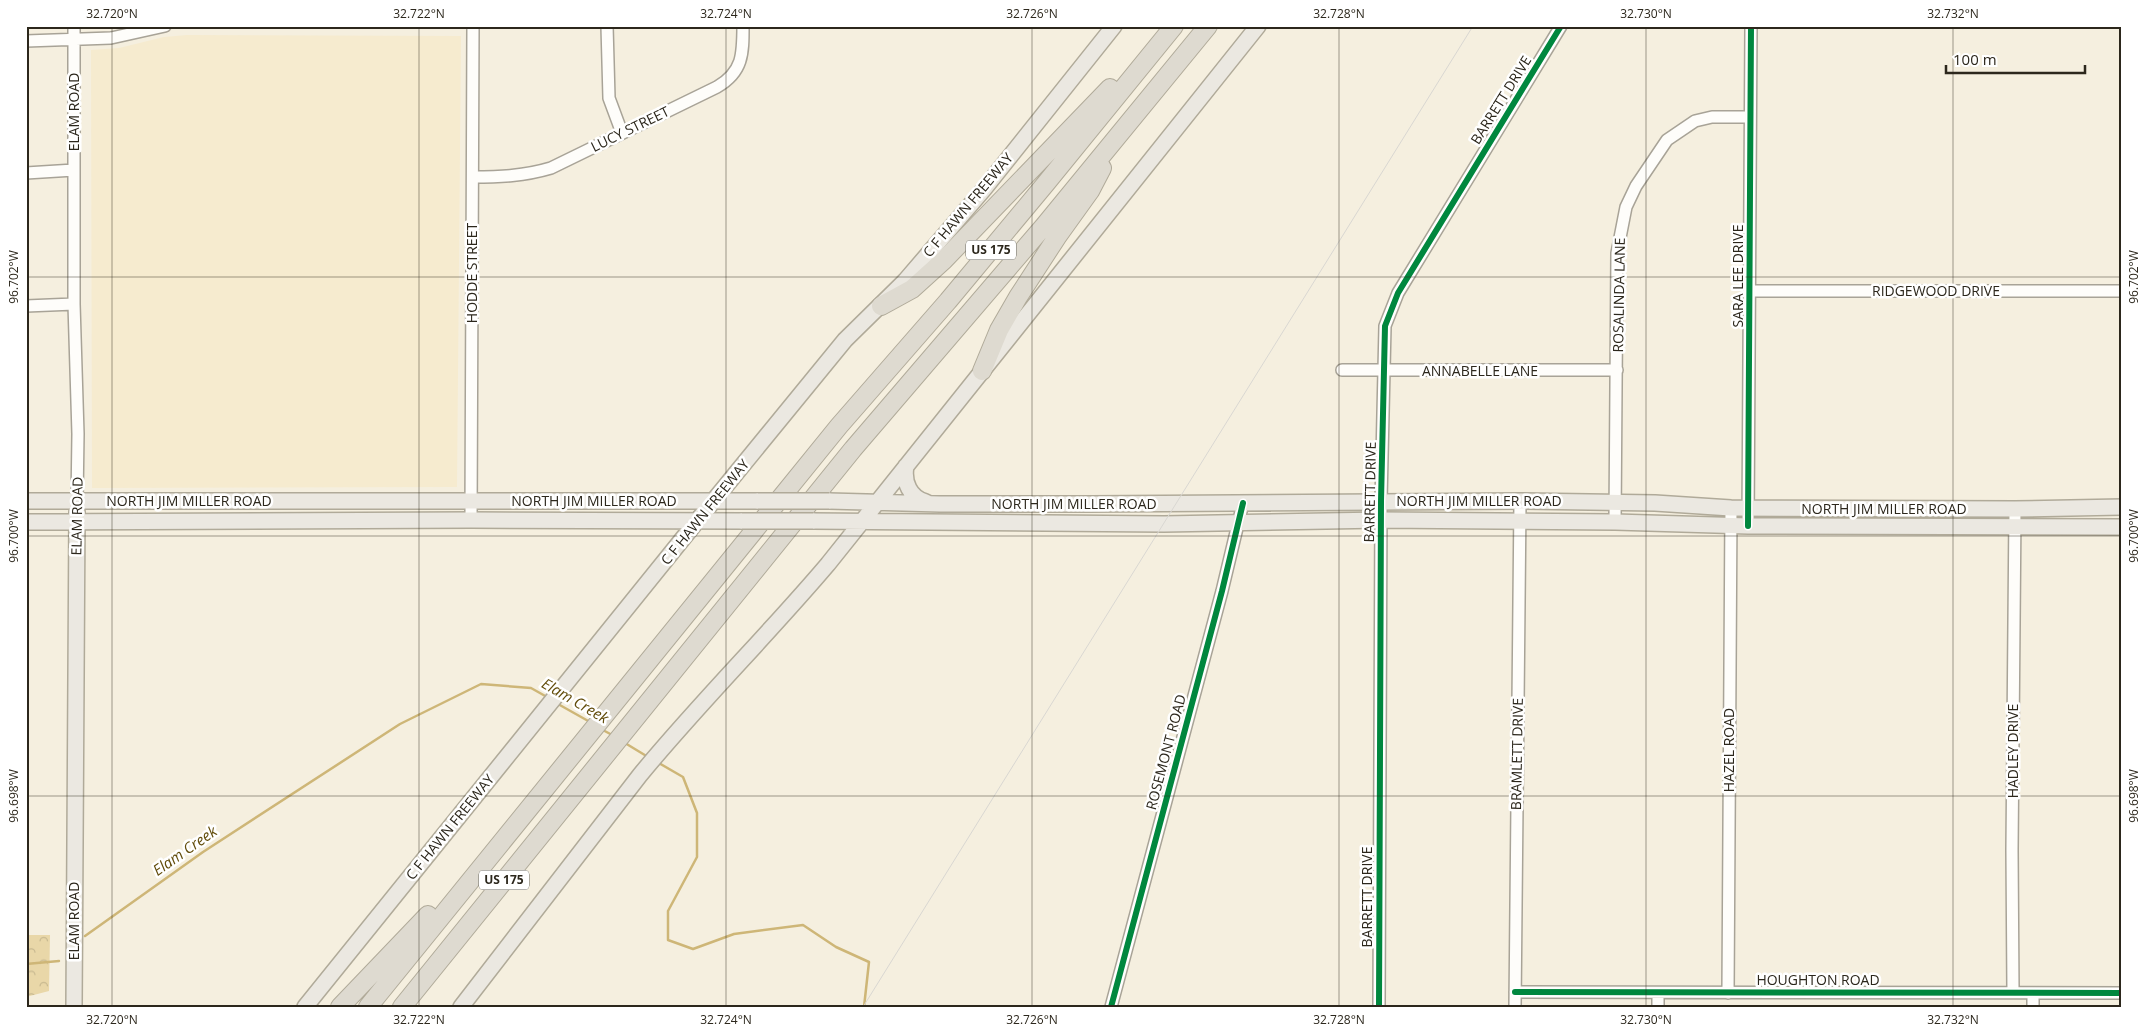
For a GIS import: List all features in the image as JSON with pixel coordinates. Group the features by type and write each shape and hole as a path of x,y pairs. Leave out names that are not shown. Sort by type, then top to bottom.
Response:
{"highway":[{"name":"US 175","path":"368,1007 839,426 960,287 1174,26"},
{"name":"US 175","path":"402,1007 853,449 967,317 1208,26"},
{"path":"881,306 912,289 974,229 1111,88 1138,70"},
{"path":"982,371 999,330 1013,305 1057,237 1090,191 1119,135"},
{"path":"340,1007 430,913 470,880"}],"main road":[{"name":"C F HAWN FREEWAY","path":"305,1007 697,520 715,501 790,405 845,340 905,281 984,188 1114,26"},
{"path":"461,1007 640,775 668,741 801,596 1258,26"},
{"path":"906,466 906,482 914,496 923,501 940,504"},
{"path":"632,500 634,520"},
{"name":"NORTH JIM MILLER ROAD","path":"26,501 632,500 829,501 940,504 1381,501 1616,502 1730,508 2015,509 2122,507"},
{"name":"ELAM ROAD","path":"74,1007 77,501"},
{"path":"253,501 253,520"},
{"path":"337,501 337,521"},
{"path":"557,520 558,501"},
{"name":"NORTH JIM MILLER ROAD","path":"26,522 697,520 1164,524 1239,521 1382,520 1615,522 1730,526 2122,527"}],"street":[{"name":"ELAM ROAD","path":"74,26 74,304 78,434 77,501"},
{"path":"26,41 111,38 166,26"},
{"name":"HODDE STREET","path":"471,520 473,26"},
{"path":"607,26 609,98 622,133"},
{"name":"LUCY STREET","path":"472,177 528,175 551,168 726,82 740,62 743,26"},
{"name":"BARRETT DRIVE","path":"1379,1007 1381,501 1385,326 1398,293 1561,26"},
{"name":"SARA LEE DRIVE","path":"1748,526 1751,26"},
{"name":"ROSALINDA LANE","path":"1615,522 1617,253 1626,208 1636,186 1667,140 1695,121 1712,117 1750,117"},
{"path":"26,173 74,170"},
{"name":"RIDGEWOOD DRIVE","path":"1750,291 2122,291"},
{"path":"26,306 74,304"},
{"name":"ANNABELLE LANE","path":"1342,370 1617,370"},
{"name":"BRAMLETT DRIVE","path":"1515,1007 1520,502"},
{"name":"ROSEMONT ROAD","path":"1111,1007 1243,503"},
{"name":"HAZEL ROAD","path":"1728,993 1730,508"},
{"name":"HADLEY DRIVE","path":"2013,992 2012,840 2015,509"},
{"name":"HOUGHTON ROAD","path":"1515,992 2122,993"},
{"path":"1658,993 1658,1007"},
{"path":"2033,993 2033,1007"}],"shaded area":[{"path":"187,35 461,36 457,487 92,488 91,50 119,48 164,37"}],"green space":[{"path":"26,935 50,935 49,991 26,997"}],"waterway":[{"name":"Elam Creek","path":"85,936 203,852 400,724 481,684 531,688 547,697"},
{"name":"Elam Creek","path":"558,704 590,722"},
{"name":"Elam Creek","path":"601,729 614,736"},
{"name":"Elam Creek","path":"625,743 648,757"},
{"name":"Elam Creek","path":"657,762 683,777 697,813 697,857 668,911 668,940 693,949 734,934 803,925 836,947 869,962 864,1007"},
{"name":"Elam Creek","path":"26,964 59,961"}],"tram line":[{"path":"863,1007 1473,26"}],"cycle path":[{"path":"1379,1007 1381,501 1385,326 1398,293 1561,26"},
{"path":"1748,526 1751,26"},
{"path":"1111,1007 1222,591 1243,503"},
{"path":"1515,992 2122,993"}]}
